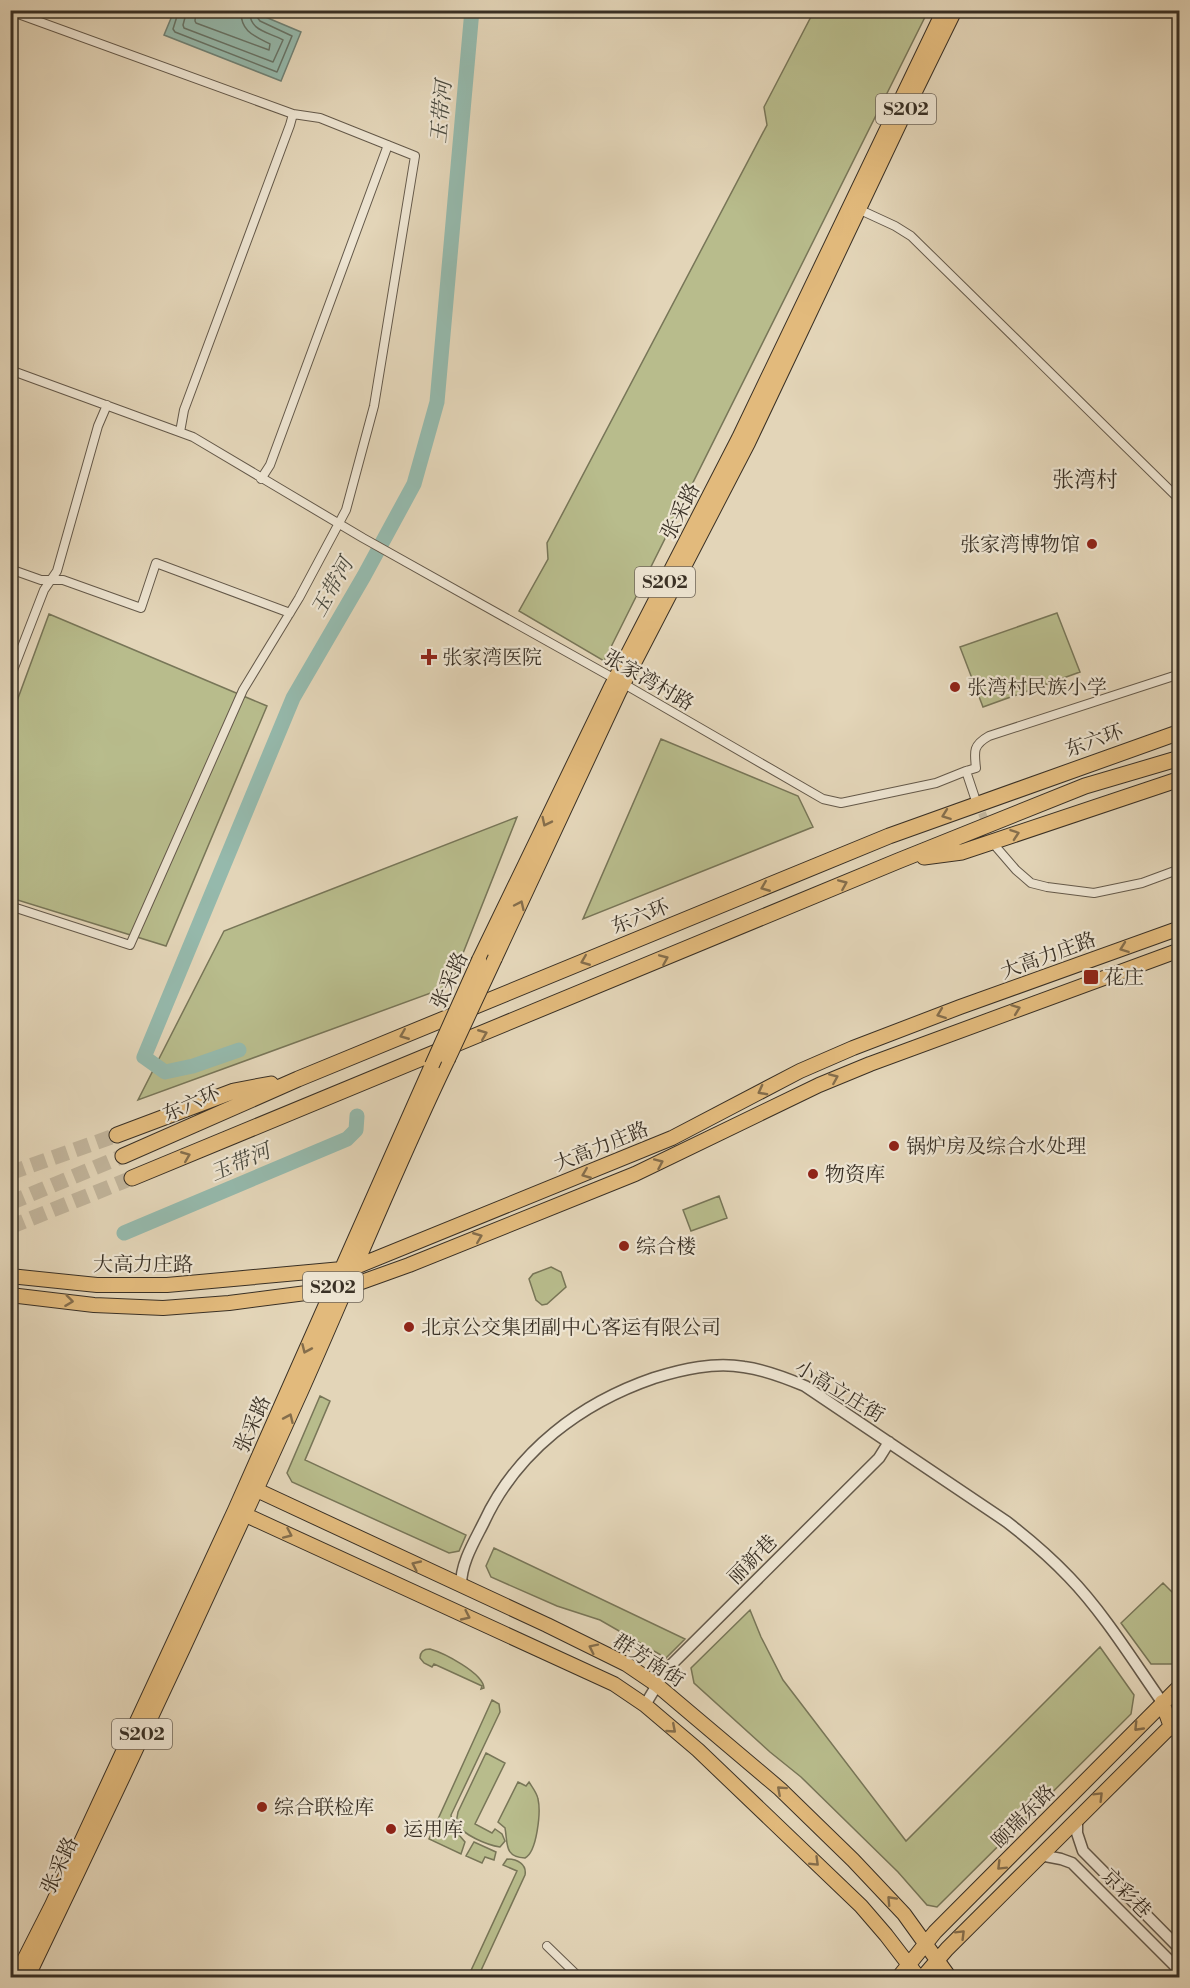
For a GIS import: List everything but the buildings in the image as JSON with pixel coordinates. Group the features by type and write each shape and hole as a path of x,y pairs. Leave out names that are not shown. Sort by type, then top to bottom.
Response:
{"highway":[{"path":"997,796 1179,721"},
{"name":"东六环","path":"123,1156 298,1079 889,836 1179,732"},
{"name":"东六环","path":"132,1178 898,861 1085,786 1179,758"},
{"path":"898,861 962,852 1179,778"},
{"path":"117,1135 234,1091 298,1079"}],"main road":[{"name":"张采路","path":"15,1977 251,1488 339,1289 432,1065 479,960 619,682 748,443 944,10"},
{"name":"张采路","path":"855,207 955,10"},
{"name":"张采路","path":"347,1269 495,958 619,682"},
{"name":"大高力庄路","path":"10,1276 97,1285 167,1286 347,1269 672,1138 800,1071 853,1048 1179,928"},
{"name":"大高力庄路","path":"10,1295 94,1305 163,1308 339,1289 409,1265 635,1174 859,1068 1179,950"},
{"path":"400,1248 397,1257 399,1261 409,1265"},
{"name":"群芳南街","path":"251,1488 626,1664 657,1684 780,1789 853,1860 904,1914 950,1977"},
{"name":"张采路","path":"27,1977 78,1872 239,1512"},
{"name":"群芳南街","path":"239,1512 614,1684 645,1705 698,1750 853,1898 921,1977"},
{"name":"颐瑞东路","path":"898,1977 934,1932 1179,1686"},
{"path":"1162,1702 1179,1711"},
{"path":"1162,1702 1176,1725"},
{"name":"颐瑞东路","path":"921,1977 1077,1818 1176,1725"}],"street":[{"path":"10,11 293,114 320,118 415,156 374,406 346,510 290,613 243,690 130,945 10,906"},
{"path":"180,432 184,410 293,114"},
{"path":"261,479 270,465 388,145"},
{"path":"855,207 896,226 911,236 1179,500"},
{"name":"张家湾村路","path":"10,370 193,437 397,558 823,799 841,803 936,783 966,771"},
{"path":"10,678 44,590 57,571 106,405"},
{"path":"10,569 41,580 63,580 141,608 156,563 290,613"},
{"path":"975,798 966,771 976,768 974,752 979,741 1179,675"},
{"path":"997,848 1031,883 1047,887 1094,892 1142,883 1179,869"},
{"name":"小高立庄街","path":"461,1585 461,1569 491,1507 530,1454 559,1428 608,1396 642,1383 686,1369 715,1366 744,1367 779,1375 805,1386 1007,1522 1037,1545 1071,1578 1091,1603 1162,1702"},
{"name":"丽新巷","path":"645,1705 669,1666 879,1458 889,1442"},
{"name":"京彩巷","path":"1077,1818 1078,1843 1083,1851 1179,1949"},
{"name":"京彩巷","path":"1040,1855 1056,1857 1072,1863 1179,1971"},
{"path":"547,1946 580,1977"}],"green space":[{"path":"814,11 928,11 604,661 519,611 548,559 547,543 767,125 764,107"},
{"path":"1057,613 1080,672 983,707 960,647"},
{"path":"49,614 267,706 166,946 11,898 10,720"},
{"path":"661,739 798,796 813,827 583,919"},
{"path":"517,817 450,986 138,1100 224,931"},
{"path":"719,1196 727,1218 691,1231 683,1210"},
{"path":"551,1267 561,1272 566,1287 547,1304 542,1305 536,1300 529,1279 533,1274"},
{"path":"320,1396 330,1401 305,1460 466,1535 459,1551 449,1553 292,1482 287,1473"},
{"path":"494,1548 685,1639 666,1658 600,1620 557,1606 491,1577 486,1566"},
{"path":"1163,1583 1179,1599 1179,1659 1174,1664 1151,1664 1121,1623"},
{"path":"750,1610 783,1680 906,1841 1100,1647 1134,1695 1131,1714 937,1907 927,1905 898,1872 801,1777 694,1683 691,1668"},
{"path":"430,1649 453,1659 470,1670 482,1682 484,1688 481,1689 482,1686 434,1664 432,1667 424,1663 420,1658 421,1654 424,1650"},
{"path":"492,1700 499,1704 500,1712 451,1815 453,1828 465,1842 461,1854 429,1839"},
{"path":"486,1753 505,1763 475,1824 492,1833 495,1829 502,1834 505,1841 500,1847 476,1839 464,1832 456,1823 458,1812"},
{"path":"518,1782 526,1786 529,1782 537,1795 539,1805 533,1848 525,1858 510,1852 505,1828 498,1822"},
{"path":"474,1842 496,1852 494,1860 485,1857 482,1863 466,1856"},
{"path":"507,1859 520,1863 525,1875 478,1977 468,1977 517,1871 503,1865"}],"water":[{"path":"174,11 264,11 263,16 301,32 281,81 164,35"}],"waterway":[{"name":"玉带河","path":"239,1050 193,1066 165,1072 144,1057 293,698 414,484 437,402 472,10"},
{"name":"玉带河","path":"124,1233 347,1139 356,1130 357,1116"}],"tunnel":[{"path":"977,802 996,845"},
{"path":"10,1173 117,1135"},
{"path":"10,1203 123,1156"},
{"path":"10,1227 132,1178"}],"place":[{"name":"张家湾博物馆","path":"1092,544"},
{"name":"张家湾医院","path":"429,657"},
{"name":"张湾村民族小学","path":"955,687"},
{"name":"花庄","path":"1091,977"},
{"name":"锅炉房及综合水处理","path":"894,1146"},
{"name":"物资库","path":"813,1174"},
{"name":"综合楼","path":"624,1246"},
{"name":"北京公交集团副中心客运有限公司","path":"409,1327"},
{"name":"综合联检库","path":"262,1807"},
{"name":"运用库","path":"391,1829"}],"district":[{"name":"张湾村","path":"1085,479"}]}
